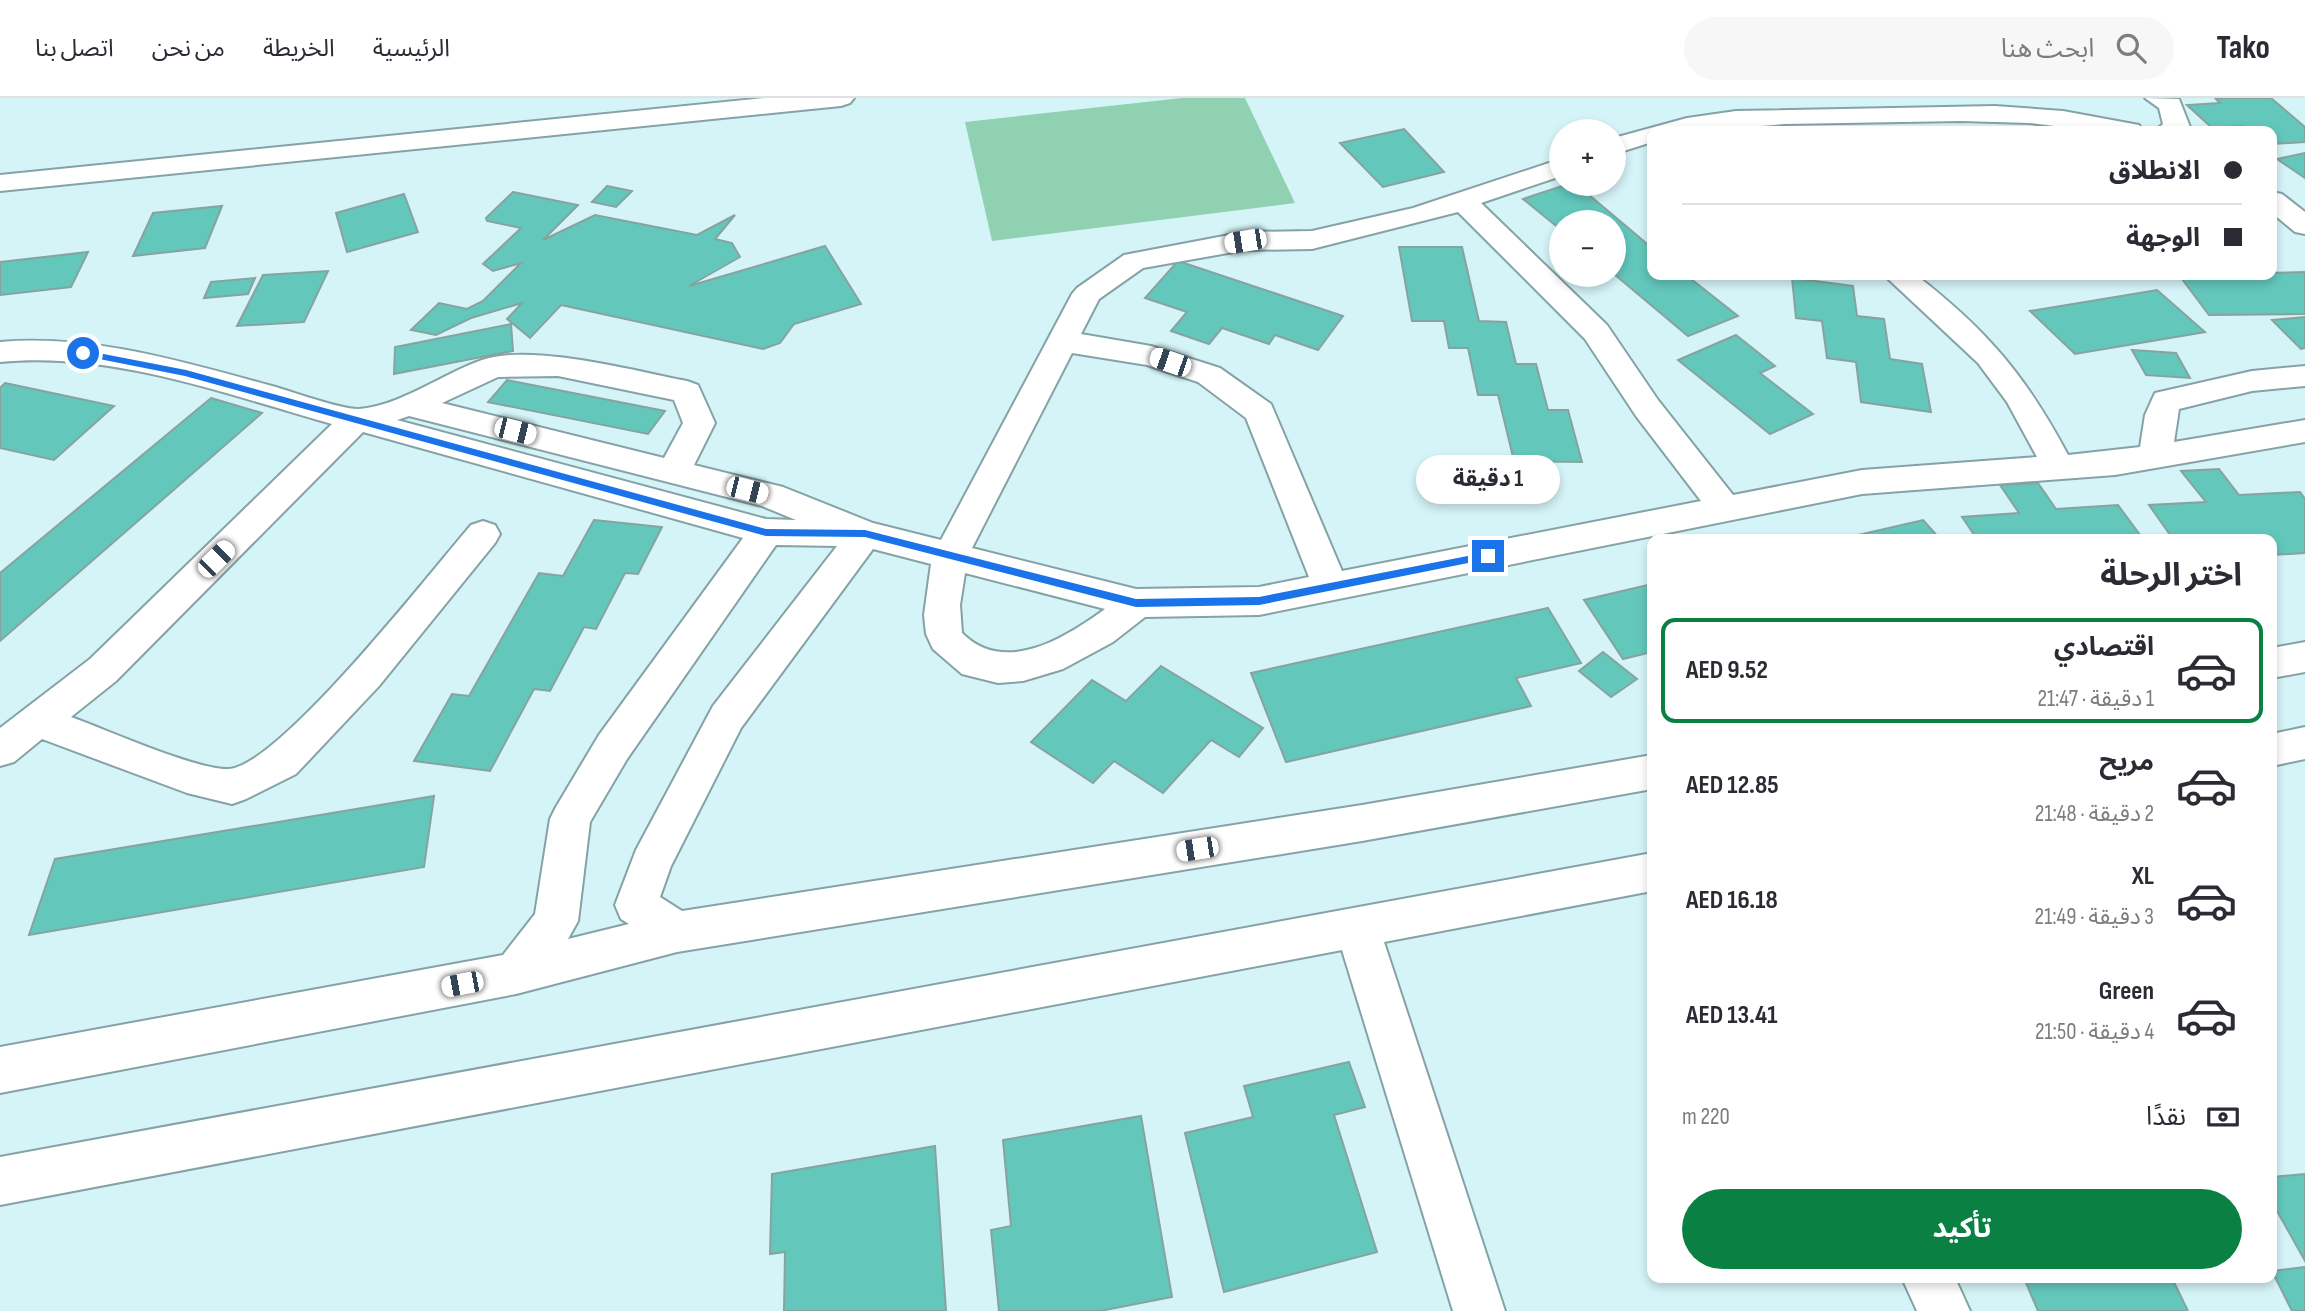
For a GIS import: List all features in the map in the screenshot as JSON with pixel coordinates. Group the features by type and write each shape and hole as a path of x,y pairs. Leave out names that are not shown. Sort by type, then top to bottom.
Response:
{"street":[{"path":"0,183 841,98"},
{"path":"2032,115 2053,98"},
{"path":"2158,98 2170,104 2177,126"},
{"path":"1705,126 1858,116 2032,115 2109,126"},
{"path":"1858,116 1888,126"},
{"path":"1626,142 1647,136"},
{"path":"1136,603 1125,615 1052,659 1001,669 965,661 944,637 942,596 951,555 1087,294 1135,261 1245,241 1312,240 1421,215 1549,171"},
{"path":"1464,201 1596,332 1647,408 1725,509"},
{"path":"2277,204 2305,226"},
{"path":"1904,280 1929,299 1975,343 2013,387 2059,468"},
{"path":"1062,341 1151,356 1209,375 1260,412 1331,587"},
{"path":"0,352 37,347 105,356 186,373 766,532 865,534"},
{"path":"0,750 103,670 355,421 409,405 493,368 558,366 687,392 699,424 674,471"},
{"path":"2154,457 2158,443 2158,418 2166,401 2252,381 2305,376"},
{"path":"409,405 771,496 865,534 1136,603 1259,601 1862,482 2059,468 2154,457 2305,431"},
{"path":"516,973 556,921 570,818 613,747 766,532"},
{"path":"38,720 187,776 232,787 282,762 366,675 483,534"},
{"path":"677,932 636,905 651,863 727,717 865,534"},
{"path":"2277,662 2305,657"},
{"path":"2277,749 2305,743"},
{"path":"0,1070 516,973 677,932 1362,823 1647,773"},
{"path":"0,1181 1647,873"},
{"path":"1357,927 1479,1311"},
{"path":"1930,1283 1944,1311"}],"green space":[{"path":"1182,98 1245,98 1295,203 992,241 965,122"}],"building":[{"path":"2215,98 2271,98 2305,127 2305,142 2277,144 2277,126 2210,126 2187,105 2220,103"},
{"path":"1404,129 1444,172 1383,187 1340,143"},
{"path":"2305,153 2305,178 2277,159"},
{"path":"607,186 632,191 616,207 592,202"},
{"path":"1549,190 1549,196 1590,196 1607,210 1549,210 1549,220 1523,199"},
{"path":"513,192 578,205 543,240 595,215 697,235 735,215 715,239 732,243 740,257 689,286 825,246 861,304 794,324 780,343 763,349 561,305 530,338 507,319 522,303 471,318 436,335 411,330 439,303 467,309 483,301 521,263 493,271 483,264 521,228 487,221 486,218"},
{"path":"404,194 418,232 347,252 336,213"},
{"path":"222,206 205,248 133,256 153,213"},
{"path":"1626,226 1647,244 1647,280 1692,280 1738,316 1688,336 1626,284"},
{"path":"1399,247 1462,247 1479,321 1506,322 1516,364 1536,364 1548,410 1568,410 1582,462 1514,461 1498,395 1478,395 1468,348 1449,348 1444,321 1412,321"},
{"path":"88,252 71,287 0,295 0,262"},
{"path":"1178,261 1343,316 1318,350 1275,335 1269,344 1222,328 1209,344 1171,331 1187,312 1145,298"},
{"path":"328,271 304,322 237,326 263,275"},
{"path":"2305,272 2305,314 2209,315 2183,280 2277,280 2277,273"},
{"path":"255,278 248,294 204,298 211,282"},
{"path":"1792,280 1853,286 1857,316 1884,319 1890,359 1922,364 1931,412 1861,402 1856,362 1827,358 1822,321 1796,318"},
{"path":"2157,290 2205,332 2075,354 2030,311"},
{"path":"2305,317 2305,348 2301,349 2272,320"},
{"path":"511,324 513,351 394,374 395,347"},
{"path":"1736,335 1775,366 1760,373 1813,414 1770,434 1678,360"},
{"path":"2132,350 2176,353 2190,378 2146,375"},
{"path":"507,380 665,411 648,434 488,402"},
{"path":"5,383 114,406 54,460 0,448 0,388"},
{"path":"211,398 262,413 0,641 0,573"},
{"path":"2219,469 2239,495 2300,492 2305,499 2305,553 2277,555 2277,534 2169,534 2149,505 2206,502 2181,471"},
{"path":"2038,483 2056,509 2118,505 2139,534 1974,534 1962,517 2019,513 2000,485"},
{"path":"594,520 662,527 638,574 625,573 596,629 584,627 550,691 534,689 490,771 414,761 452,694 469,696 539,573 563,576"},
{"path":"1923,520 1936,534 1863,534"},
{"path":"1647,585 1647,653 1623,659 1584,600"},
{"path":"1548,608 1581,663 1516,678 1531,706 1286,762 1251,673"},
{"path":"1603,652 1637,679 1611,697 1579,671"},
{"path":"1161,666 1263,728 1239,757 1211,740 1163,793 1114,761 1093,783 1031,742 1092,680 1126,701"},
{"path":"434,796 424,867 29,935 55,859"},
{"path":"1349,1062 1365,1107 1334,1115 1377,1252 1224,1292 1185,1133 1253,1117 1244,1086"},
{"path":"1141,1116 1172,1297 1100,1311 999,1311 991,1230 1011,1226 1003,1140"},
{"path":"935,1146 946,1311 784,1311 785,1252 770,1254 772,1174"},
{"path":"2305,1174 2305,1261 2277,1211 2277,1177"},
{"path":"2305,1267 2305,1311 2292,1311 2277,1281 2277,1270"},
{"path":"2026,1283 2174,1283 2188,1311 2038,1311"}],"route":[{"path":"83,353 186,373 766,532 865,534 1136,603 1259,601 1488,556"}]}
